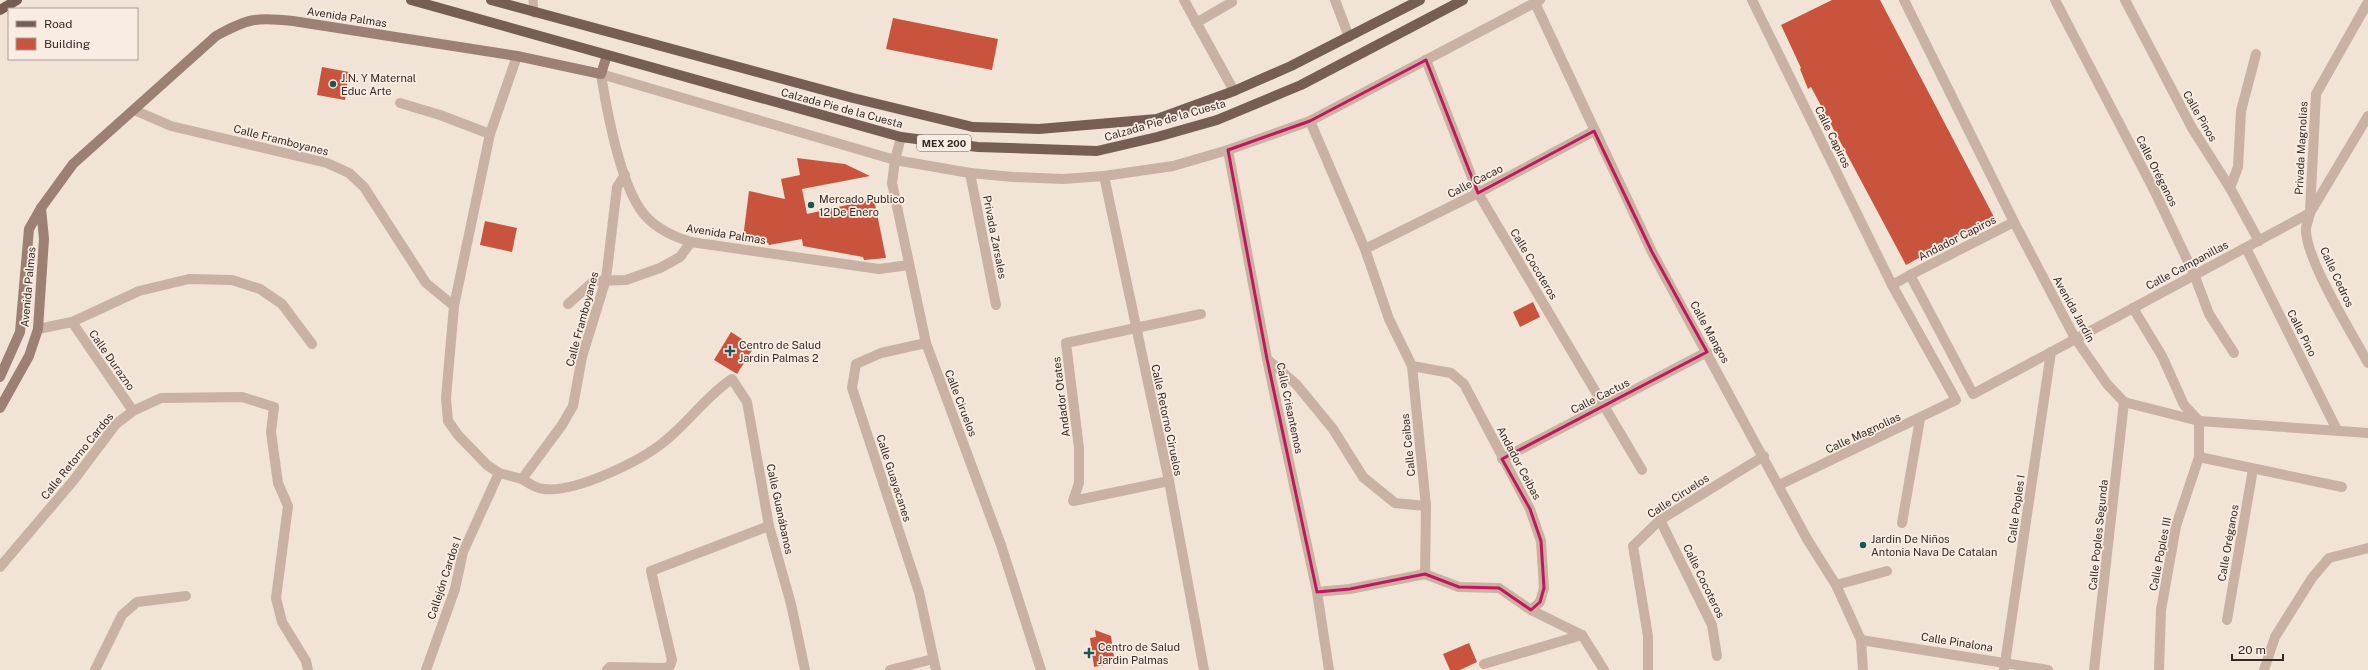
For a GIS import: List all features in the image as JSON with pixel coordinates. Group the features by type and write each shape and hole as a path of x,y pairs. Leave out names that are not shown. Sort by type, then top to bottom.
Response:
{"main road":[{"path":"0,10 17,0"},
{"name":"Calzada Pie de la Cuesta","path":"411,0 901,137 978,148 1097,151 1157,137 1217,120 1300,85 1463,0"},
{"name":"Calzada Pie de la Cuesta","path":"491,0 853,98 973,127 1039,130 1156,119 1234,91 1349,37 1420,0"},
{"name":"Avenida Palmas","path":"0,377 20,332 29,229 41,208 73,164 216,36 240,22 262,18 517,56 602,74 607,55"},
{"name":"Avenida Palmas","path":"0,408 29,356 38,329 44,239 41,208"}],"street":[{"path":"1184,0 1234,91"},
{"path":"1334,0 1349,37"},
{"name":"Calle Capiros","path":"1752,0 1892,285 1956,400"},
{"name":"Avenida Jardín","path":"1904,0 2014,222 2075,338 2107,384 2124,402"},
{"name":"Calle Oréganos","path":"2055,0 2156,192 2194,274 2209,314 2234,353"},
{"name":"Calle Pinos","path":"2125,0 2192,128 2230,188 2259,241"},
{"path":"602,74 895,160 970,173 1013,177 1063,179 1104,176 1173,166 1228,150 1310,121 1537,1"},
{"name":"Calle Mangos","path":"1537,1 1594,131 1652,252 1779,485 1836,585 1861,640 1863,670"},
{"path":"1196,23 1232,2"},
{"name":"Privada Magnolias","path":"2310,213 2316,94 2368,2"},
{"path":"2230,188 2238,167 2242,111 2256,54"},
{"path":"517,56 490,134 454,306 446,398 448,421 487,465 499,472 522,479"},
{"name":"Calle Cocoteros","path":"1426,60 1478,193 1606,406 1642,470"},
{"name":"Avenida Palmas","path":"602,74 606,102 625,175 641,209 656,225 672,236 691,242 879,269 909,265"},
{"path":"400,104 440,115 490,134"},
{"name":"Calle Framboyanes","path":"134,110 171,126 327,162 349,173 364,187 426,283 454,306"},
{"name":"Calle Cedros","path":"2368,116 2310,213 2306,228 2312,255 2368,363"},
{"name":"Calle Ceibas","path":"1310,121 1365,249 1389,319 1412,366 1426,506 1425,574"},
{"name":"Calle Cacao","path":"1365,249 1478,193 1594,131"},
{"name":"Calle Ciruelos","path":"901,137 895,160 892,183 926,343 1001,545 1041,670"},
{"name":"Calle Crisantemos","path":"1228,150 1267,359 1317,592 1329,670"},
{"name":"Privada Zarsales","path":"970,173 996,305"},
{"name":"Calle Framboyanes","path":"522,479 562,425 573,406 582,357 606,279 617,187 625,175"},
{"name":"Calle Retorno Ciruelos","path":"1104,176 1169,481 1204,670"},
{"name":"Calle Campanillas","path":"2075,338 2310,213"},
{"name":"Andador Capiros","path":"1910,275 2014,222"},
{"path":"568,304 594,281 606,279 626,280 660,268 680,256 691,242"},
{"name":"Calle Pino","path":"2246,248 2337,430"},
{"path":"1892,285 1910,275 1973,394 2075,338"},
{"path":"38,329 72,322 139,291 189,278 232,280 260,289 282,304 312,344"},
{"path":"2133,308 2162,356 2184,405 2199,421"},
{"path":"1135,327 1201,314"},
{"name":"Calle Durazno","path":"72,322 133,411"},
{"name":"Andador Otates","path":"1135,327 1066,343 1079,448 1079,483 1073,501 1169,481"},
{"name":"Calle Guayacanes","path":"926,343 881,353 856,364 852,388 919,592 936,670"},
{"name":"Calle Cactus","path":"1502,459 1707,352"},
{"name":"Calle Poples I","path":"2004,666 2051,352"},
{"path":"1267,359 1296,384 1333,429 1363,477 1396,503 1426,506"},
{"name":"Andador Ceibas","path":"1412,366 1451,373 1464,384 1502,459 1530,509 1542,541 1544,588 1540,602 1531,610"},
{"name":"Calle Guanábanos","path":"522,479 544,490 586,483 650,452 666,441 715,390 732,379 747,402 769,526 791,604 805,670"},
{"name":"Calle Retorno Cardos","path":"0,567 73,481 116,424 133,411 161,398 242,397 265,403 274,407 271,432 278,483 288,506 276,598 282,622 306,661 308,670"},
{"name":"Calle Magnolias","path":"1779,485 1920,419 1956,400"},
{"path":"2124,402 2199,421 2368,433"},
{"name":"Calle Poples Segunda","path":"2094,670 2124,402"},
{"path":"1902,523 1920,419"},
{"name":"Calle Poples III","path":"2159,670 2161,610 2176,526 2199,457 2199,421"},
{"name":"Calle Ciruelos","path":"1648,670 1648,636 1633,546 1660,520 1764,456"},
{"path":"2199,457 2342,487"},
{"name":"Calle Oréganos","path":"2227,620 2253,469"},
{"name":"Callejón Cardos I","path":"426,670 455,589 463,552 499,472"},
{"name":"Calle Cocoteros","path":"1660,520 1712,625 1716,656"},
{"path":"607,670 610,667 664,668 670,666 672,660 650,571 769,526"},
{"path":"2264,670 2275,636 2312,578 2329,558 2368,548"},
{"path":"1836,585 1887,571"},
{"path":"1317,592 1350,589 1425,574 1459,587 1499,588 1531,610 1582,635 1604,670"},
{"path":"95,670 122,615 137,602 186,596"},
{"path":"1484,664 1582,635"},
{"name":"Calle Pinalona","path":"1861,640 2004,666 2048,670"},
{"path":"890,670 934,659"}],"lane":[{"path":"533,0 534,12"}],"highlighted area":[{"path":"1426,60 1478,193 1594,131 1652,252 1707,352 1502,459 1530,509 1541,541 1544,588 1540,602 1531,610 1499,588 1459,587 1425,574 1350,589 1317,592 1267,359 1228,150 1310,121"}],"building":[{"path":"1832,0 1880,0 1994,217 1906,265 1811,87 1808,89 1800,69 1801,68 1781,25"},
{"path":"893,18 998,39 992,70 886,49"},
{"name":"J.N. Y Maternal Educ Arte","path":"322,67 349,72 345,100 317,95"},
{"name":"Mercado Publico 12 De Enero","path":"797,158 845,164 870,176 802,189 807,214 874,199 886,258 864,260 863,257 803,246 802,239 769,245 768,243 743,238 749,191 785,199 781,179 800,175"},
{"path":"485,221 517,228 512,252 480,245"},
{"path":"1533,302 1540,317 1520,327 1513,312"},
{"path":"731,332 754,347 737,374 714,360"},
{"path":"1095,630 1111,636 1115,663 1094,667 1090,638 1096,637"},
{"path":"1469,643 1477,662 1460,670 1450,670 1443,654"}],"place":[{"name":"J.N. Y Maternal Educ Arte","path":"333,84"},
{"name":"Mercado Publico 12 De Enero","path":"811,205"},
{"name":"Centro de Salud Jardin Palmas 2","path":"730,351"},
{"name":"Jardin De Niños Antonia Nava De Catalan","path":"1863,545"},
{"name":"Centro de Salud Jardin Palmas","path":"1089,653"}]}
